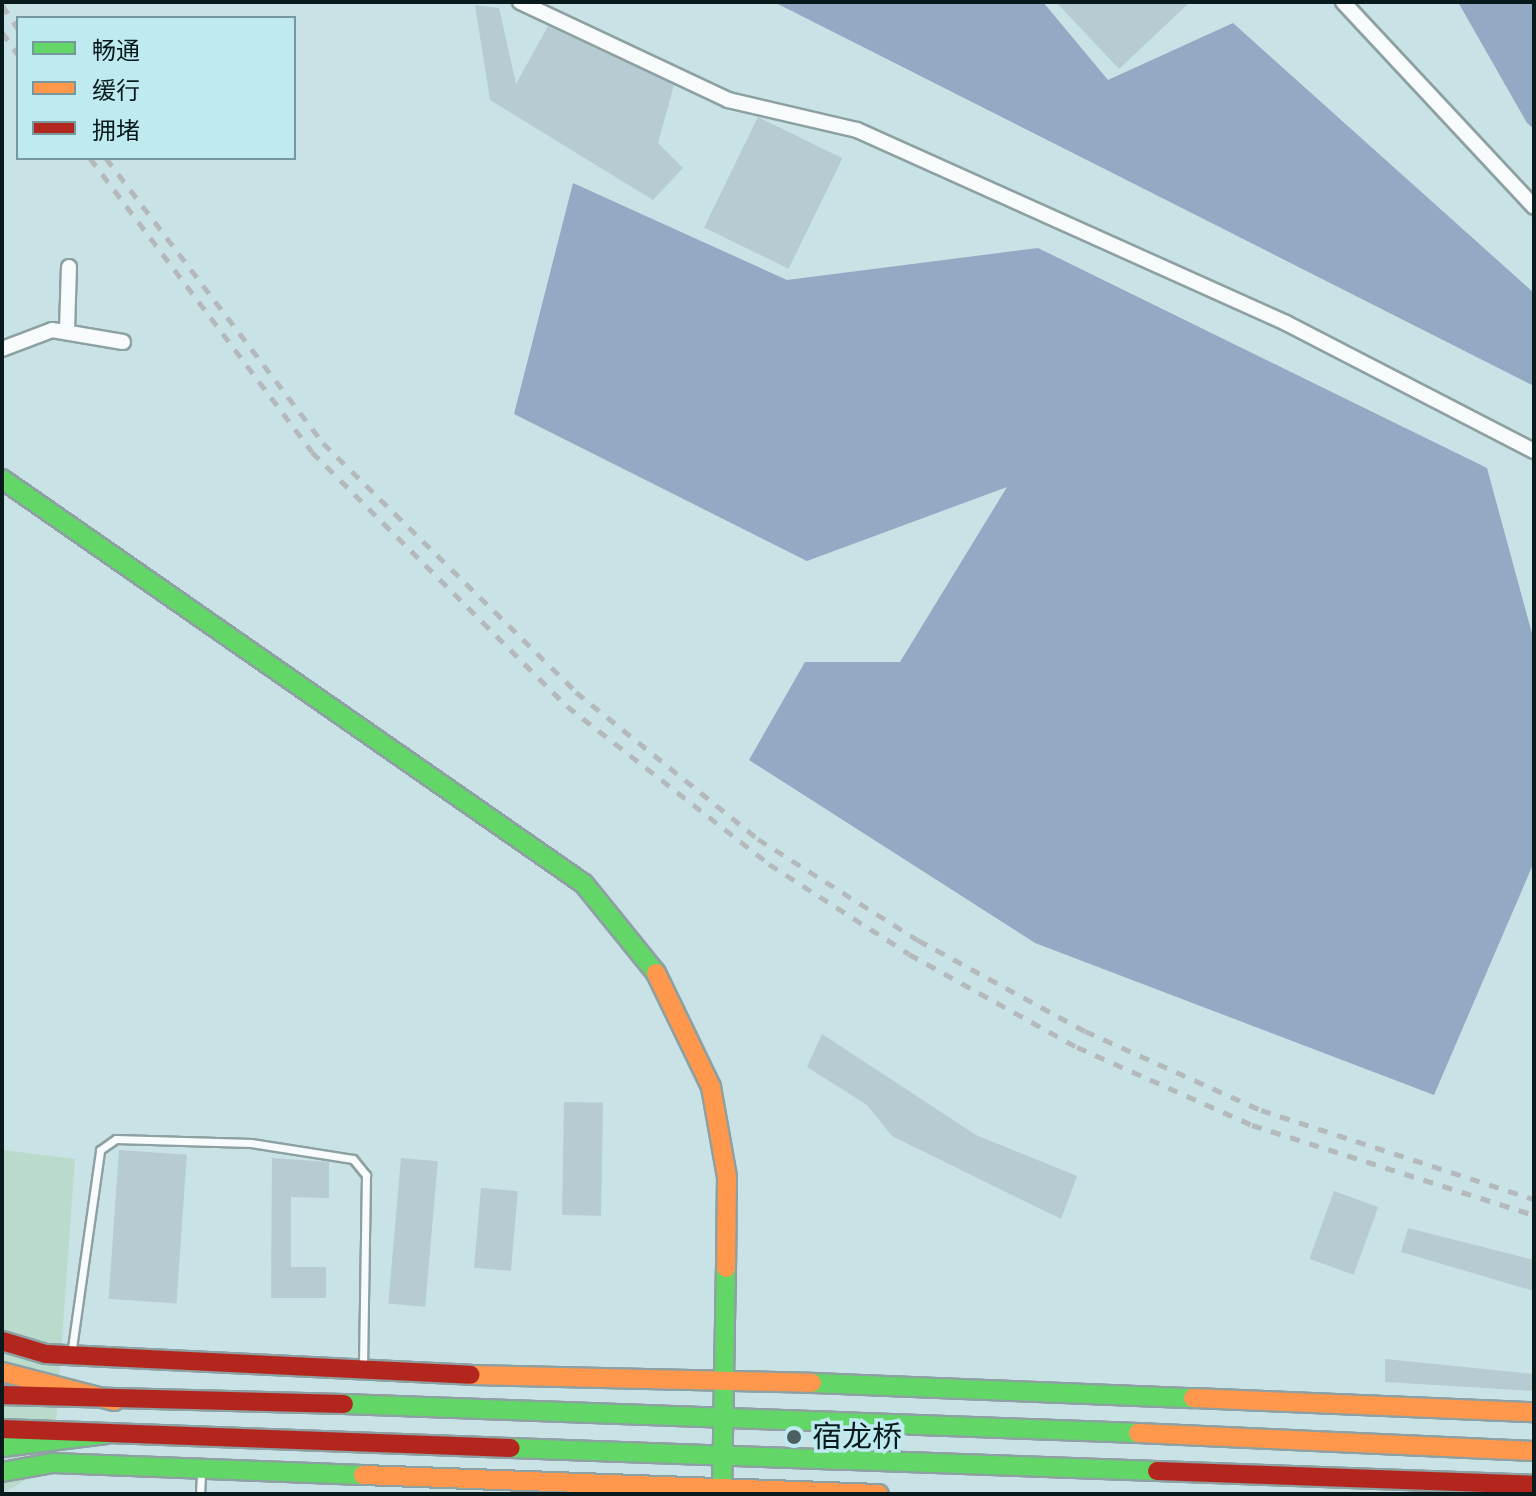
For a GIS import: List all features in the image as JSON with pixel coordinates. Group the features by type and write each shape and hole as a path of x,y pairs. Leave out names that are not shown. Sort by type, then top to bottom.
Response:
{"main road":[{"path":"2,479 479,805 584,884 630,936 674,1001 714,1099 731,1222 722,1491"},
{"path":"2,1341 70,1356 363,1373 727,1380 1534,1412"},
{"path":"2,1372 114,1401"},
{"path":"2,1395 114,1401 726,1414 1534,1451"},
{"path":"2,1429 725,1458 1534,1485"},
{"path":"2,1447 106,1434"},
{"path":"2,1472 53,1463 201,1474 879,1494"}],"street":[{"path":"520,2 728,100 857,130 1286,323 1534,451"},
{"path":"1343,2 1534,207"},
{"path":"67,330 69,267"},
{"path":"2,349 67,330 123,342"}],"lane":[{"path":"70,1356 100,1150 116,1139 251,1143 353,1159 366,1175 363,1373"},
{"path":"200,1494 201,1474"}],"green space":[{"path":"2,1150 75,1159 53,1463 2,1494"}],"water":[{"path":"774,2 1043,2 1108,80 1233,23 1534,293 1534,386"},
{"path":"1458,2 1534,2 1534,129 1527,123"},
{"path":"573,183 787,280 1038,248 1487,468 1534,641 1534,862 1434,1095 1035,943 749,760 805,662 900,662 1007,487 807,561 514,414"}],"building":[{"path":"1056,2 1190,2 1119,69"},
{"path":"475,5 499,8 516,84 548,26 674,85 658,143 683,168 653,200 490,100"},
{"path":"758,117 842,158 789,269 704,228"},
{"path":"822,1034 976,1135 1077,1176 1061,1219 892,1136 867,1105 807,1067"},
{"path":"564,1102 603,1103 601,1216 562,1215"},
{"path":"119,1150 187,1155 176,1303 109,1299"},
{"path":"272,1158 329,1162 329,1198 291,1197 291,1267 326,1267 326,1298 271,1298"},
{"path":"401,1158 438,1161 425,1307 388,1303"},
{"path":"481,1188 518,1191 511,1271 474,1268"},
{"path":"1334,1191 1378,1207 1354,1275 1309,1259"},
{"path":"1408,1228 1534,1260 1534,1291 1401,1252"},
{"path":"1385,1359 1534,1374 1534,1391 1385,1382"}],"railway":[{"path":"2,5 16,26"},
{"path":"2,32 16,52"},
{"path":"92,160 312,452 567,706 769,864 909,954 1077,1047 1252,1125 1534,1215"},
{"path":"108,160 323,443 576,692 758,839 918,940 1085,1031 1261,1110 1534,1199"}],"traffic: fast":[{"path":"2,479 584,884 656,973"},
{"path":"722,1494 726,1268"},
{"path":"812,1383 1193,1398"},
{"path":"344,1404 1138,1433"},
{"path":"2,1447 106,1434"},
{"path":"511,1448 1157,1471"},
{"path":"2,1472 53,1463 363,1475"}],"traffic: slow":[{"path":"656,973 711,1087 727,1177 726,1268"},
{"path":"2,1372 114,1401"},
{"path":"470,1375 812,1383"},
{"path":"1193,1398 1534,1412"},
{"path":"1138,1433 1534,1451"},
{"path":"363,1475 879,1494"}],"traffic: jam":[{"path":"2,1341 46,1354 470,1375"},
{"path":"2,1395 344,1404"},
{"path":"2,1429 511,1448"},
{"path":"1157,1471 1534,1485"}],"place":[{"name":"宿龙桥","path":"794,1437"}]}
